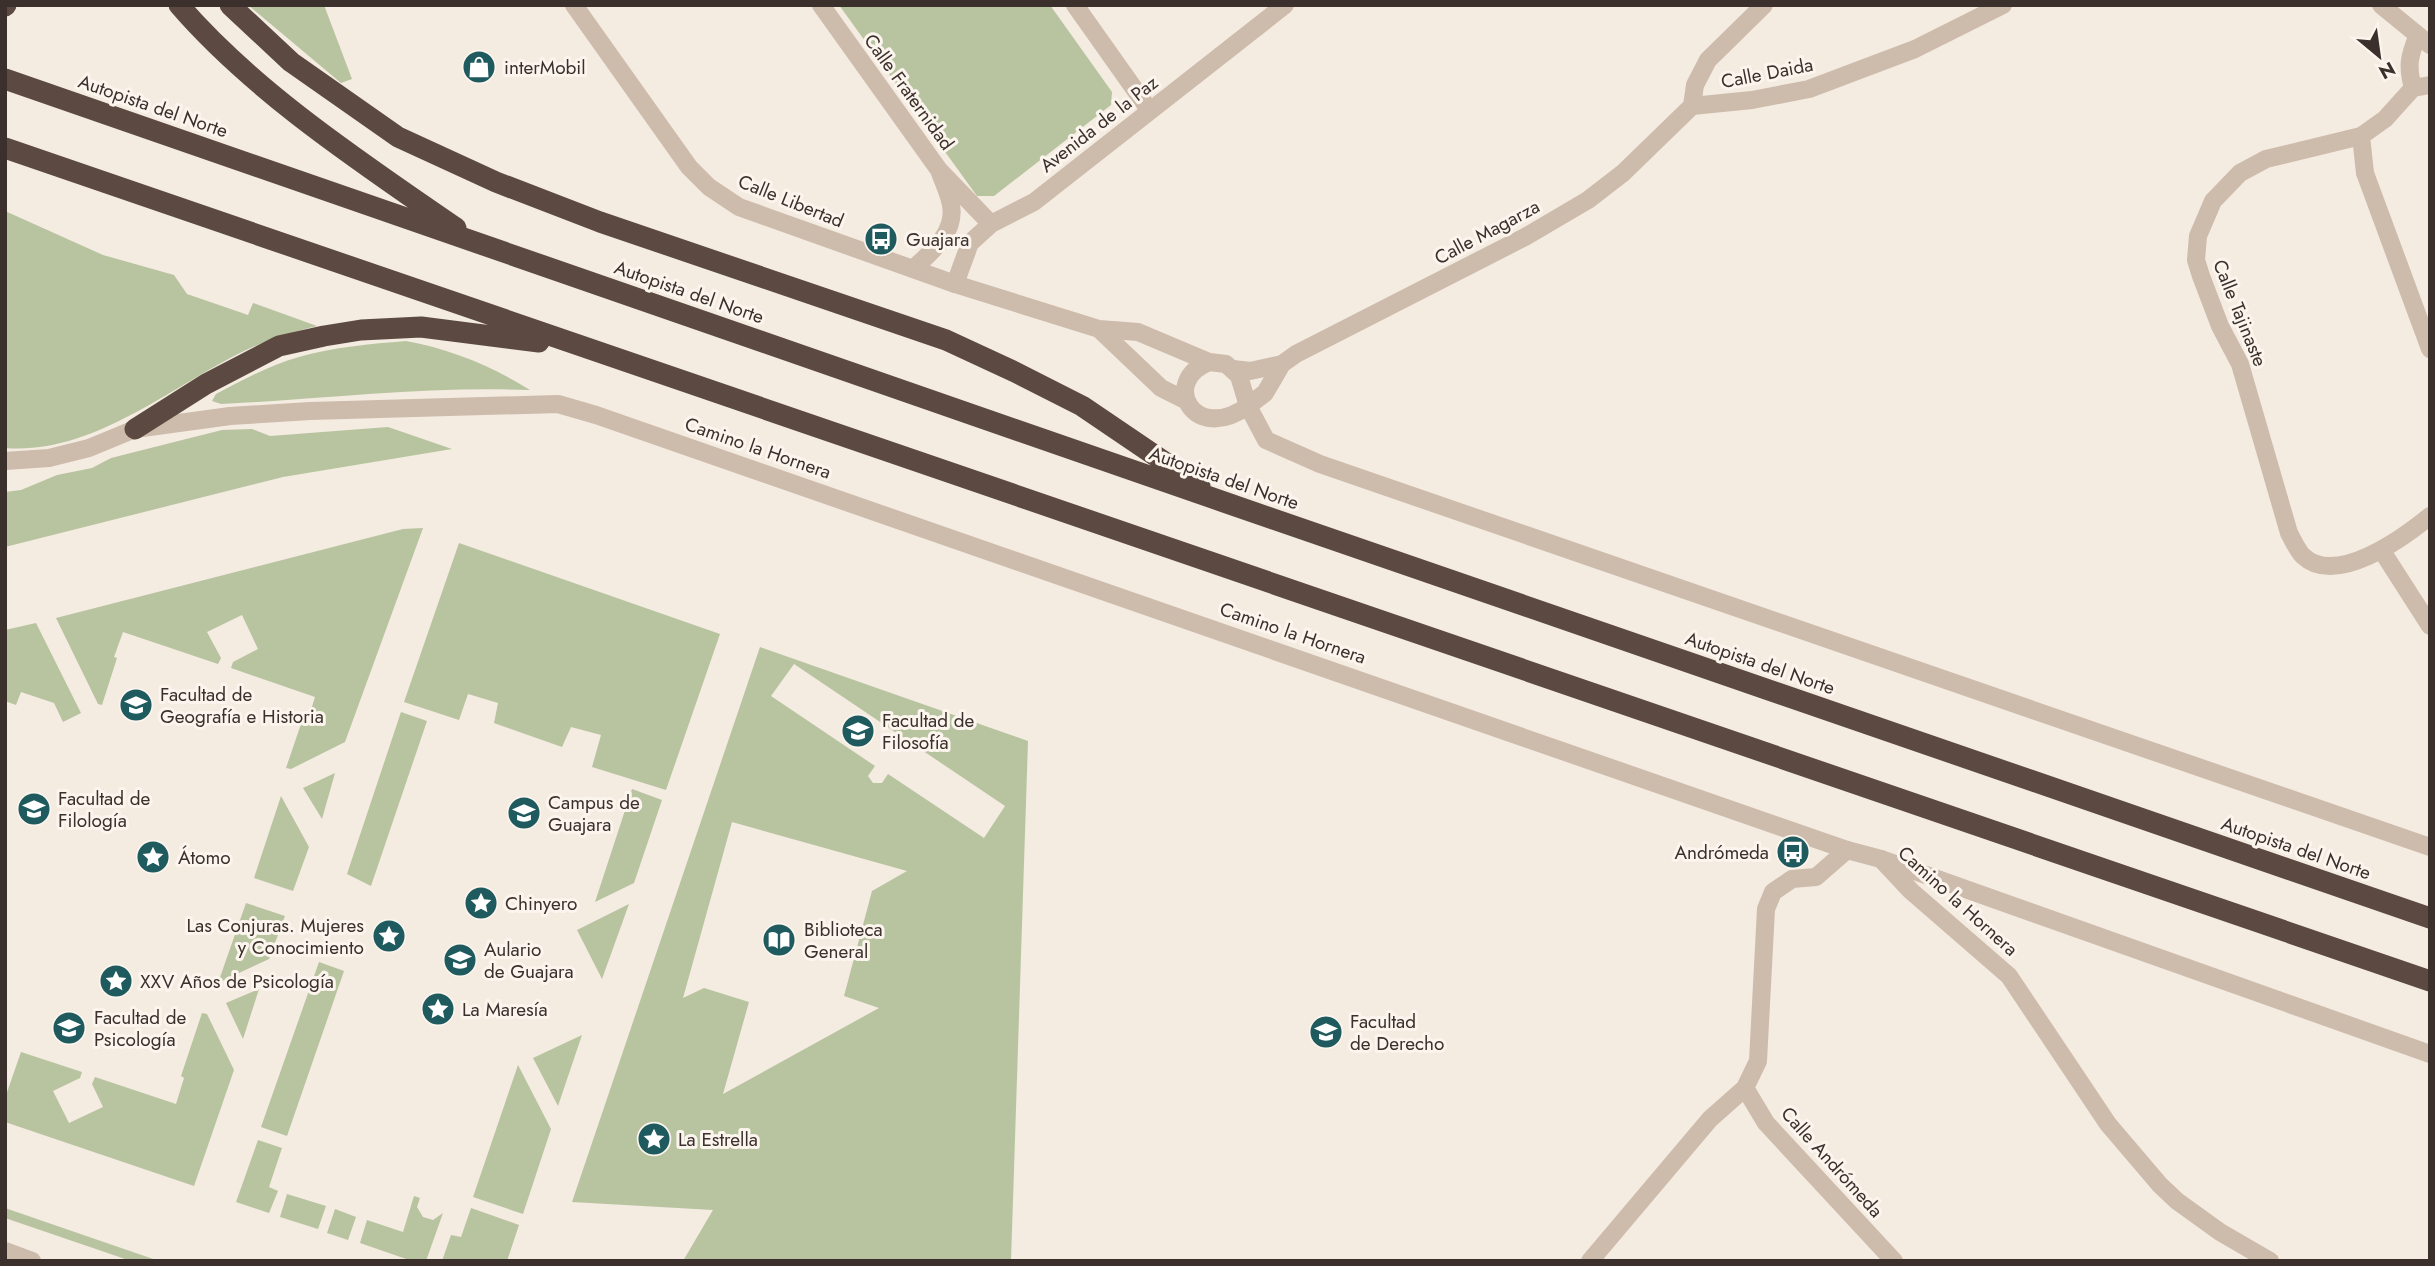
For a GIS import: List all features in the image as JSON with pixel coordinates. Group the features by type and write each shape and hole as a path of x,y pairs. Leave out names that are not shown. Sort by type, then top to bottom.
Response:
{"highway":[{"path":"179,5 209,40 266,88 373,171 478,243"},
{"path":"230,5 291,62 398,137 496,182 600,222 946,340 1082,406 1224,502"},
{"name":"Autopista del Norte","path":"5,79 2430,918"},
{"path":"5,148 2430,981"},
{"path":"135,429 206,384 279,346 324,336 361,330 421,327 585,348"}],"street":[{"name":"Calle Libertad","path":"573,5 689,167 709,187 739,207 955,284 1099,329"},
{"name":"Calle Fraternidad","path":"821,5 939,170 991,224"},
{"path":"1075,5 1150,111"},
{"name":"Avenida de la Paz","path":"955,284 970,243 991,224 1034,202 1285,5"},
{"name":"Calle Daida","path":"1764,5 1708,60 1695,85 1692,106 1752,100 1809,89 1915,49 2003,5"},
{"path":"2382,5 2424,40 2412,50 2408,68 2422,87 2361,136 2365,173 2430,349"},
{"name":"Calle Magarza","path":"1248,405 1265,393 1282,365 1296,354 1525,237 1588,200 1623,173 1692,106"},
{"name":"Calle Tajinaste","path":"2361,136 2266,159 2240,173 2213,201 2198,236 2196,260 2220,327 2240,364 2288,533 2302,556 2316,564 2333,567 2382,551 2430,516"},
{"name":"Calle Fraternidad","path":"913,269 937,246 951,226 951,206 939,170"},
{"path":"1099,329 1138,332 1209,362 1226,364 1239,376 1248,405 1266,440 1320,464 2430,847"},
{"path":"1099,329 1161,388 1187,401"},
{"path":"1209,362 1194,370 1186,385 1187,401 1192,409 1208,419 1226,418 1248,405"},
{"name":"Calle Magarza","path":"1233,369 1251,371 1282,365"},
{"name":"Camino la Hornera","path":"5,461 49,458 89,448 135,429 230,416 558,404 609,419 1087,584 1847,850 1881,859 1911,891 2009,976 2108,1124 2160,1185 2177,1201 2220,1232 2270,1261"},
{"path":"2382,551 2430,626"},
{"path":"1590,1261 1710,1119 1745,1088 1758,1061 1766,909 1773,892 1792,879 1816,877 1847,850"},
{"path":"1881,859 2430,1054"},
{"name":"Calle Andrómeda","path":"1745,1088 1766,1124 1894,1261"},
{"path":"5,1251 32,1261"}],"green space":[{"path":"248,5 324,5 352,79 341,83"},
{"path":"839,5 1050,5 1112,92 1111,105 994,196 977,196"},
{"path":"5,211 103,255 174,275 187,294 248,315 253,303 317,326 246,350 126,418 97,431 36,447 5,448"},
{"path":"406,341 470,360 501,373 530,390 414,391 221,404 212,401 216,394 288,360 339,348"},
{"path":"388,427 452,449 283,477 5,547 5,492 21,490 57,475 92,468 111,458 222,430 252,429 270,436"},
{"path":"423,528 345,742 291,769 286,768 302,721 307,723 315,697 231,668 233,662 258,649 242,615 207,632 221,658 218,664 123,632 102,705 98,704 56,618 403,529"},
{"path":"459,543 720,634 666,790 592,767 601,735 571,727 562,747 494,723 498,703 468,694 459,720 404,702"},
{"path":"36,623 81,713 63,722 54,703 21,692 16,705 5,701 5,630"},
{"path":"760,647 1028,741 1011,1261 683,1261 713,1210 572,1202","holes":["794,664 1005,806 984,838 888,774 882,783 873,783 868,776 875,766 771,696","732,822 907,871 872,891 844,996 879,1008 723,1094 749,1002 704,988 683,998"]},
{"path":"401,712 427,721 371,886 347,874"},
{"path":"335,773 322,819 303,788"},
{"path":"632,789 662,800 634,883 595,902"},
{"path":"281,796 309,847 293,891 254,878"},
{"path":"246,903 285,916 269,959 218,983"},
{"path":"629,904 602,979 577,930"},
{"path":"319,962 344,971 287,1136 261,1127"},
{"path":"259,989 243,1039 226,1003"},
{"path":"202,1013 207,1014 234,1070 194,1186 5,1122 5,1098 21,1052 82,1072 80,1078 53,1091 69,1123 103,1107 92,1084 95,1077 176,1104 184,1078 181,1076"},
{"path":"582,1035 558,1106 533,1058"},
{"path":"518,1065 551,1129 523,1214 473,1197"},
{"path":"258,1140 282,1148 269,1187 278,1191 269,1213 236,1202"},
{"path":"287,1194 326,1206 318,1229 280,1217"},
{"path":"414,1196 420,1198 417,1207 423,1217 433,1220 443,1213 426,1261 412,1261 360,1243 367,1220 403,1232"},
{"path":"5,1208 159,1261 131,1261 5,1218"},
{"path":"471,1208 519,1225 507,1261 442,1261 451,1235 461,1237"},
{"path":"335,1209 356,1217 348,1240 327,1233"}],"place":[{"name":"interMobil","path":"479,67"},
{"name":"Guajara","path":"881,239"},
{"name":"Facultad de Geografía e Historia","path":"136,705"},
{"name":"Facultad de Filosofía","path":"858,731"},
{"name":"Facultad de Filología","path":"34,809"},
{"name":"Campus de Guajara","path":"524,813"},
{"name":"Andrómeda","path":"1793,852"},
{"name":"Átomo","path":"153,857"},
{"name":"Chinyero","path":"481,903"},
{"name":"Las Conjuras. Mujeres y Conocimiento","path":"389,936"},
{"name":"Biblioteca General","path":"779,940"},
{"name":"Aulario de Guajara","path":"460,960"},
{"name":"XXV Años de Psicología","path":"116,981"},
{"name":"La Maresía","path":"438,1009"},
{"name":"Facultad de Psicología","path":"69,1028"},
{"name":"Facultad de Derecho","path":"1326,1032"},
{"name":"La Estrella","path":"654,1139"}]}
